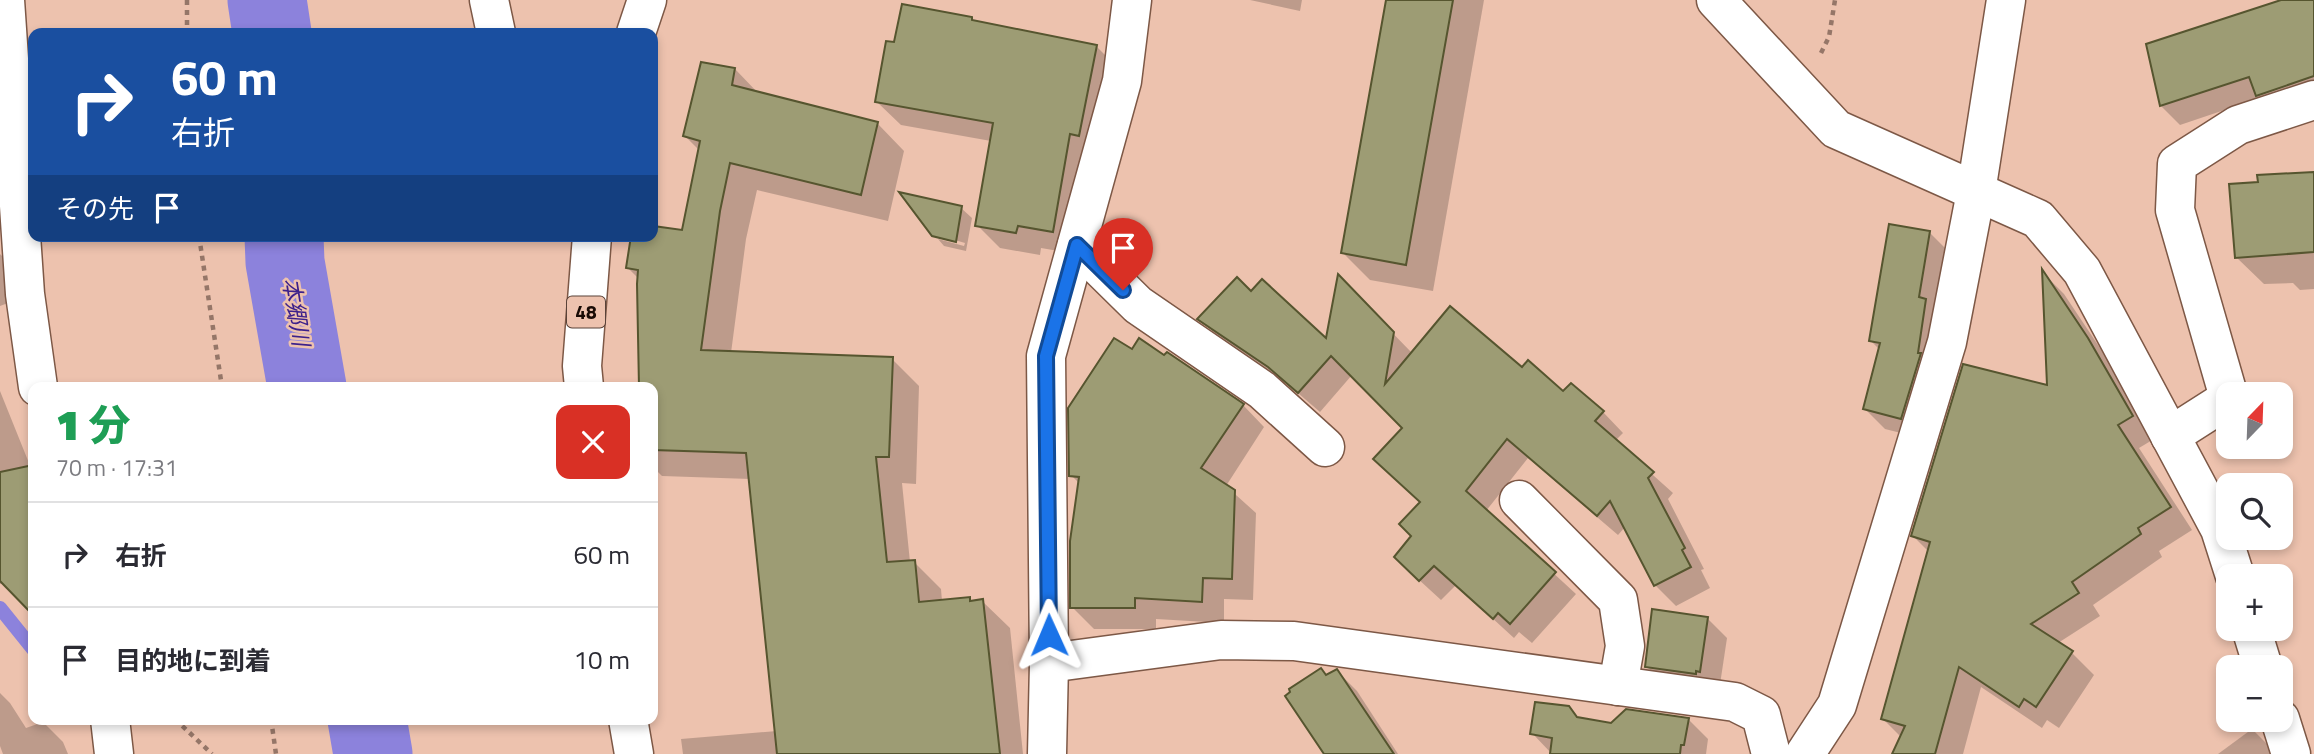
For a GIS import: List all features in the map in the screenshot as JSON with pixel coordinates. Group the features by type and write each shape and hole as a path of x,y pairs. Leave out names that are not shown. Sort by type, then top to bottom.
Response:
{"street":[{"path":"5,0 25,294 37,382"},
{"path":"489,0 495,28"},
{"path":"638,28 647,0"},
{"path":"1047,754 1049,663 1046,356 1122,81 1132,0"},
{"path":"1716,0 1836,129 2038,219 2082,271 2220,529 2231,564"},
{"path":"1805,754 1837,705 1947,342 1976,192 2006,0"},
{"path":"2225,382 2175,210 2176,164 2238,125 2314,100"},
{"name":"48","path":"584,382 582,366 592,242"},
{"path":"1077,245 1138,305 1262,390 1325,447"},
{"path":"2170,436 2216,407"},
{"path":"1519,500 1618,600 1625,646 1618,687"},
{"path":"1049,663 1221,640 1294,641 1735,702 1761,715 1770,754"},
{"path":"111,725 114,754"},
{"path":"629,725 634,754"},
{"path":"2284,732 2291,754"}],"path":[{"path":"187,0 187,28"},
{"path":"200,242 221,382"},
{"path":"182,725 212,754"},
{"path":"272,725 276,754"}],"building":[{"path":"1386,0 1453,0 1406,265 1341,253"},
{"path":"2281,0 2314,0 2314,76 2256,96 2249,77 2160,106 2146,44"},
{"path":"902,4 1097,45 1079,136 1070,134 1053,232 1018,226 1016,233 975,226 993,123 875,102 886,41 894,42"},
{"path":"701,62 735,68 732,85 878,122 861,195 730,163 720,211 701,350 893,357 889,457 876,457 887,562 915,560 919,602 970,597 970,601 983,599 1000,754 777,754 746,453 658,450 658,382 639,382 638,270 626,268 630,242 658,242 658,227 682,230 700,141 683,136"},
{"path":"2314,172 2314,252 2235,258 2229,184 2258,182 2257,175"},
{"path":"899,192 962,206 956,242 932,236"},
{"path":"1889,224 1930,231 1919,297 1926,299 1918,353 1921,353 1901,419 1863,409 1880,343 1869,341"},
{"path":"2042,269 2088,338 2133,416 2118,425 2171,507 2138,528 2141,534 2072,582 2079,593 2031,624 2073,651 2036,707 2024,699 2019,707 1959,667 1935,754 1892,754 1905,726 1881,719 1930,542 1911,536 1963,364 2047,385"},
{"path":"1338,274 1394,332 1385,384 1450,306 1522,367 1528,360 1563,391 1571,383 1604,411 1595,421 1654,472 1648,478 1685,548 1682,550 1691,567 1654,586 1610,501 1597,516 1507,439 1466,491 1556,572 1510,624 1498,613 1493,619 1434,566 1419,581 1394,557 1411,536 1399,524 1420,502 1373,459 1402,428 1331,356 1298,393 1268,367 1197,319 1237,277 1251,291 1262,279 1326,338"},
{"path":"1114,338 1132,349 1139,338 1164,355 1167,352 1244,404 1201,468 1235,490 1232,579 1203,578 1202,602 1135,598 1135,608 1070,608 1070,541 1079,477 1069,476 1068,408"},
{"path":"28,466 28,610 0,581 0,472"},
{"path":"1652,609 1708,617 1700,672 1696,671 1696,674 1645,667"},
{"path":"1321,668 1326,675 1337,669 1394,754 1324,754 1285,696 1290,692 1289,689"},
{"path":"1535,702 1569,706 1577,717 1611,723 1626,709 1689,718 1684,745 1681,745 1680,754 1550,754 1552,738 1530,734"}],"waterway":[{"name":"本郷川","path":"267,0 271,28"},
{"name":"本郷川","path":"284,242 285,262 306,382"},
{"path":"0,608 28,643"},
{"name":"本郷川","path":"368,725 373,754"}],"route":[{"path":"1049,635 1046,356 1077,245 1123,290"}]}
